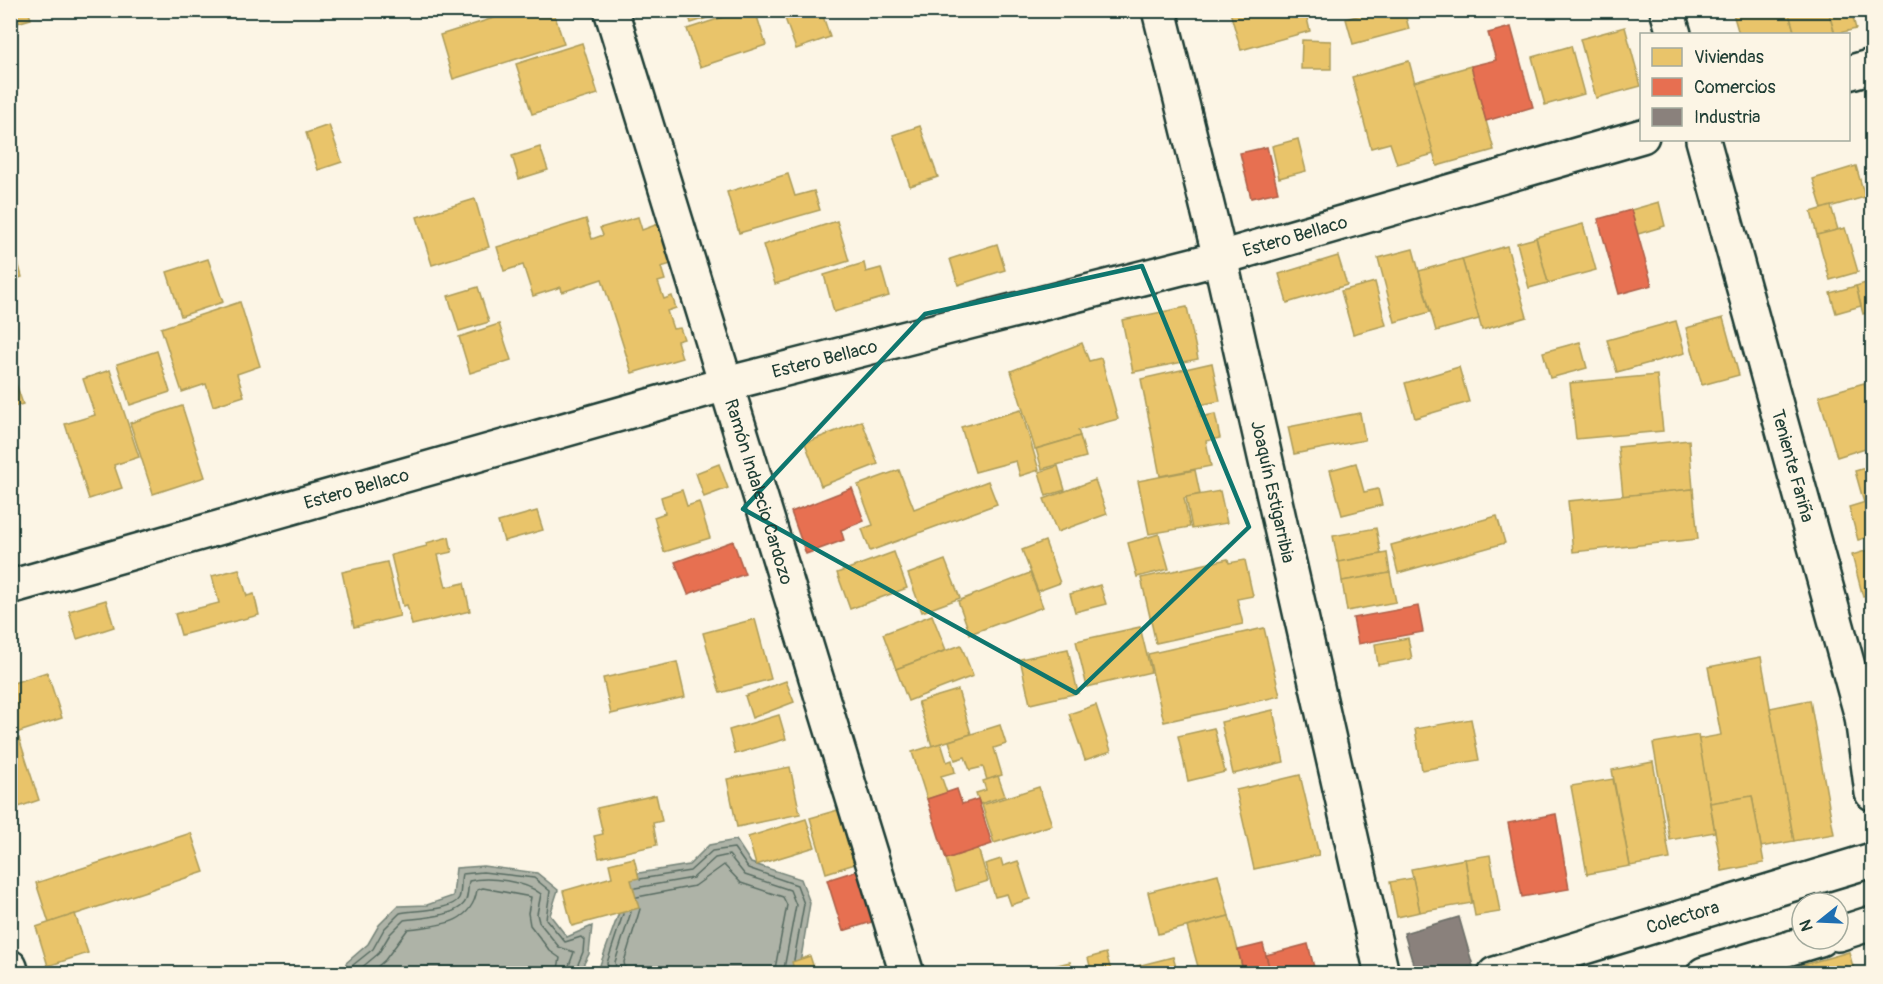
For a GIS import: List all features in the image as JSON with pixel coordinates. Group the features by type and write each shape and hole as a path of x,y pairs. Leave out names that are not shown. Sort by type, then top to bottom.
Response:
{"main road":[{"name":"Ramón Indalecio Cardozo","path":"611,10 907,974"},
{"name":"Joaquín Estigarribia","path":"1160,10 1220,258 1382,974"},
{"path":"1667,10 1674,33"},
{"path":"1850,72 1872,66"},
{"name":"Estero Bellaco","path":"10,587 726,384 1220,258 1640,136"},
{"name":"Teniente Fariña","path":"1703,141 1862,717 1872,793"},
{"name":"Colectora","path":"1495,974 1872,860"},
{"path":"1850,930 1872,923"},
{"path":"1704,974 1790,948"},
{"path":"10,966 12,974"}],"highlighted area":[{"path":"1142,266 1249,527 1076,693 743,509 925,314"}],"water":[{"path":"736,840 751,863 801,879 810,903 801,958 795,973 605,974 600,965 633,874 689,865 709,845"},
{"path":"483,866 537,873 558,890 550,915 567,937 592,926 589,954 579,973 346,973 346,963 368,944 379,925 398,906 427,905 453,896 456,868"}],"building: Viviendas":[{"path":"10,10 28,10 31,19 10,25"},
{"path":"519,10 553,10 564,44 453,79 440,35"},
{"path":"687,10 732,10 691,23"},
{"path":"745,10 755,10 766,45 700,67 687,29"},
{"path":"782,10 821,10 830,37 796,49"},
{"path":"1235,10 1305,10 1310,31 1241,50 1230,12"},
{"path":"1377,10 1404,10 1409,29 1353,44 1346,19"},
{"path":"1732,10 1788,10 1795,33 1739,33"},
{"path":"1788,10 1828,10 1835,33 1795,33"},
{"path":"1828,10 1851,10 1856,29 1835,33"},
{"path":"1625,27 1640,86 1596,98 1580,39"},
{"path":"1302,40 1331,41 1331,69 1301,69"},
{"path":"582,43 598,94 532,114 516,64"},
{"path":"1571,46 1584,94 1545,105 1532,57"},
{"path":"1409,61 1434,154 1397,164 1390,143 1371,148 1352,77"},
{"path":"1471,66 1494,150 1437,166 1414,82"},
{"path":"329,125 342,162 318,170 306,133"},
{"path":"920,126 938,177 910,186 893,135"},
{"path":"1298,139 1306,171 1279,178 1272,146"},
{"path":"540,147 548,170 519,179 512,156"},
{"path":"1856,166 1865,197 1822,209 1813,179"},
{"path":"788,174 795,196 814,191 820,210 739,233 727,192"},
{"path":"475,199 489,247 432,265 417,217"},
{"path":"1659,202 1665,226 1638,234 1631,210"},
{"path":"1831,206 1838,230 1817,235 1811,212"},
{"path":"638,217 642,230 658,224 671,264 661,267 665,280 658,282 664,299 672,296 676,308 667,311 673,329 680,328 684,339 677,341 682,358 632,373 602,279 562,292 561,287 533,296 523,265 504,271 497,247 586,219 592,239 603,235 600,228"},
{"path":"837,221 849,261 775,284 763,245"},
{"path":"1583,224 1596,270 1548,283 1536,237"},
{"path":"1845,228 1858,272 1830,280 1817,235"},
{"path":"1536,238 1548,283 1529,288 1517,243"},
{"path":"997,244 1005,270 958,285 950,259"},
{"path":"1507,246 1527,317 1482,330 1462,259"},
{"path":"1413,249 1430,312 1395,322 1378,258"},
{"path":"1338,256 1347,285 1287,303 1279,274"},
{"path":"17,258 22,277 10,281 10,260"},
{"path":"208,259 223,302 181,316 167,272"},
{"path":"1462,259 1479,319 1436,331 1419,271"},
{"path":"864,263 866,272 881,268 889,296 834,312 824,275"},
{"path":"1872,281 1872,311 1863,314 1856,286"},
{"path":"1375,282 1386,325 1353,334 1341,291"},
{"path":"1856,286 1861,306 1836,313 1830,293"},
{"path":"478,287 489,322 459,331 448,296"},
{"path":"240,302 260,366 237,374 244,396 213,406 206,384 182,392 161,328"},
{"path":"1187,307 1198,359 1133,372 1122,320"},
{"path":"1723,318 1739,375 1702,385 1686,328"},
{"path":"1676,321 1685,353 1617,372 1607,340"},
{"path":"499,324 511,360 470,373 459,337"},
{"path":"1580,342 1587,368 1550,378 1543,352"},
{"path":"1082,343 1089,361 1101,358 1118,419 1078,430 1080,436 1035,449 1011,371"},
{"path":"157,351 170,392 130,405 117,364"},
{"path":"1212,363 1220,401 1199,405 1201,417 1215,414 1220,438 1206,441 1211,466 1160,476 1141,379"},
{"path":"1459,367 1469,402 1415,418 1405,383"},
{"path":"110,370 139,457 114,465 122,488 89,499 65,424 95,415 83,379"},
{"path":"1657,375 1663,431 1576,439 1570,383"},
{"path":"14,378 23,404 10,408 10,379"},
{"path":"1864,383 1872,413 1872,446 1837,457 1819,396"},
{"path":"182,406 205,477 153,494 130,423"},
{"path":"1021,410 1039,470 1020,476 1016,461 975,472 961,427"},
{"path":"1360,413 1365,440 1294,454 1288,427"},
{"path":"862,421 878,464 821,486 805,443"},
{"path":"1080,436 1086,457 1042,469 1036,449"},
{"path":"1689,440 1693,489 1623,496 1618,447"},
{"path":"1356,463 1364,492 1378,489 1382,505 1342,515 1330,470"},
{"path":"719,464 728,488 704,497 696,473"},
{"path":"1058,466 1065,490 1046,496 1039,472"},
{"path":"1872,466 1872,500 1864,503 1855,471"},
{"path":"899,470 914,509 988,481 997,504 870,551 862,529 873,525 858,485"},
{"path":"1195,470 1200,494 1184,498 1190,527 1149,534 1138,481"},
{"path":"1095,480 1107,514 1057,532 1044,499"},
{"path":"1693,489 1698,539 1573,552 1568,501"},
{"path":"682,490 687,506 699,502 710,538 664,552 654,517 665,513 661,497"},
{"path":"1220,491 1227,523 1192,529 1186,497"},
{"path":"1872,500 1872,536 1858,540 1849,507"},
{"path":"537,511 543,530 504,541 498,522"},
{"path":"1497,516 1505,543 1398,573 1391,545"},
{"path":"1376,528 1381,554 1338,562 1333,536"},
{"path":"1159,534 1169,569 1137,577 1128,543"},
{"path":"449,537 452,552 438,555 446,587 464,583 470,611 412,625 407,605 403,606 391,555 427,546 426,543"},
{"path":"1045,541 1060,583 1038,591 1022,550"},
{"path":"1872,549 1872,594 1863,597 1852,555"},
{"path":"894,552 907,588 850,609 837,573"},
{"path":"1387,553 1390,573 1342,581 1339,562"},
{"path":"1228,559 1229,563 1245,560 1253,596 1237,599 1243,624 1156,643 1141,578"},
{"path":"945,560 960,598 922,612 908,574"},
{"path":"387,562 400,616 354,627 342,572"},
{"path":"239,569 247,596 254,594 259,615 181,635 175,614 219,603 212,576"},
{"path":"1030,573 1043,607 970,634 958,601"},
{"path":"1390,573 1396,602 1347,611 1342,581"},
{"path":"1100,585 1106,604 1075,612 1070,594"},
{"path":"106,600 114,627 77,639 69,611"},
{"path":"932,615 946,650 896,669 883,634"},
{"path":"755,619 771,679 720,693 703,633"},
{"path":"1140,627 1151,672 1087,687 1076,641"},
{"path":"1264,628 1280,696 1164,722 1148,654"},
{"path":"1408,638 1412,659 1378,665 1375,644"},
{"path":"961,645 973,676 908,701 896,669"},
{"path":"1068,649 1078,693 1030,704 1020,659"},
{"path":"1761,657 1794,841 1761,847 1752,796 1710,803 1698,739 1721,735 1708,667"},
{"path":"677,662 685,697 611,714 603,678"},
{"path":"47,672 62,718 10,735 10,684"},
{"path":"786,681 794,702 752,718 745,696"},
{"path":"958,690 971,734 932,746 918,702"},
{"path":"1810,700 1834,834 1794,841 1770,708"},
{"path":"1096,705 1111,751 1085,760 1069,714"},
{"path":"1273,710 1284,762 1233,774 1221,722"},
{"path":"779,715 786,739 735,754 729,730"},
{"path":"1471,719 1479,760 1422,770 1415,729"},
{"path":"1000,725 1006,744 994,748 1002,775 987,780 983,767 970,770 965,757 955,760 949,741"},
{"path":"1214,728 1225,772 1188,781 1178,736"},
{"path":"1698,735 1715,832 1670,840 1653,743"},
{"path":"19,738 39,800 10,810 10,741"},
{"path":"941,743 947,762 952,760 955,772 941,776 947,793 927,799 912,752"},
{"path":"1653,762 1670,859 1630,866 1612,770"},
{"path":"790,767 800,814 737,827 727,779"},
{"path":"1300,775 1319,855 1254,869 1236,790"},
{"path":"998,776 1005,796 980,804 976,793 986,790 983,781"},
{"path":"1613,779 1630,866 1587,874 1571,786"},
{"path":"1039,787 1052,825 994,843 982,805"},
{"path":"656,795 662,821 653,823 657,845 599,858 594,836 603,834 597,808"},
{"path":"1752,796 1764,863 1722,871 1710,803"},
{"path":"838,810 855,864 826,873 810,818"},
{"path":"806,819 815,847 756,865 748,837"},
{"path":"191,833 204,872 49,923 36,883"},
{"path":"978,848 988,881 956,891 946,859"},
{"path":"1490,855 1500,912 1475,916 1465,859"},
{"path":"634,858 639,878 631,880 639,908 572,926 563,891 612,877 609,864"},
{"path":"1001,859 1003,866 1018,861 1030,899 1011,905 1007,894 995,897 985,864"},
{"path":"1465,859 1472,903 1420,912 1411,869"},
{"path":"1218,874 1229,916 1158,934 1148,892"},
{"path":"1413,878 1420,912 1397,917 1390,882"},
{"path":"75,914 88,953 48,966 36,927"},
{"path":"1229,916 1244,974 1200,974 1187,927"},
{"path":"1849,952 1855,974 1774,974 1774,973"},
{"path":"1106,953 1112,974 1092,974 1088,958"},
{"path":"810,956 816,974 795,974 792,962"},
{"path":"1173,957 1178,974 1143,974 1141,965"},
{"path":"1070,962 1073,974 1033,974 1033,971"},
{"path":"1141,965 1143,974 1122,974 1121,971"}],"building: Comercios":[{"path":"1511,27 1533,107 1486,121 1471,66 1496,60 1488,33"},
{"path":"1267,147 1278,192 1251,198 1240,153"},
{"path":"1631,210 1652,285 1619,294 1598,219"},
{"path":"852,488 864,521 841,530 844,540 806,554 791,512"},
{"path":"733,541 745,574 688,594 675,562"},
{"path":"1418,606 1423,632 1358,644 1353,618"},
{"path":"957,789 962,804 978,799 992,844 946,859 927,799"},
{"path":"1556,814 1569,889 1522,897 1508,823"},
{"path":"865,868 881,919 843,931 827,880"},
{"path":"1263,944 1271,974 1244,974 1238,950"},
{"path":"1308,944 1315,971 1271,974 1266,955"}],"building: Industria":[{"path":"1459,917 1473,966 1446,974 1416,974 1404,933"}]}
